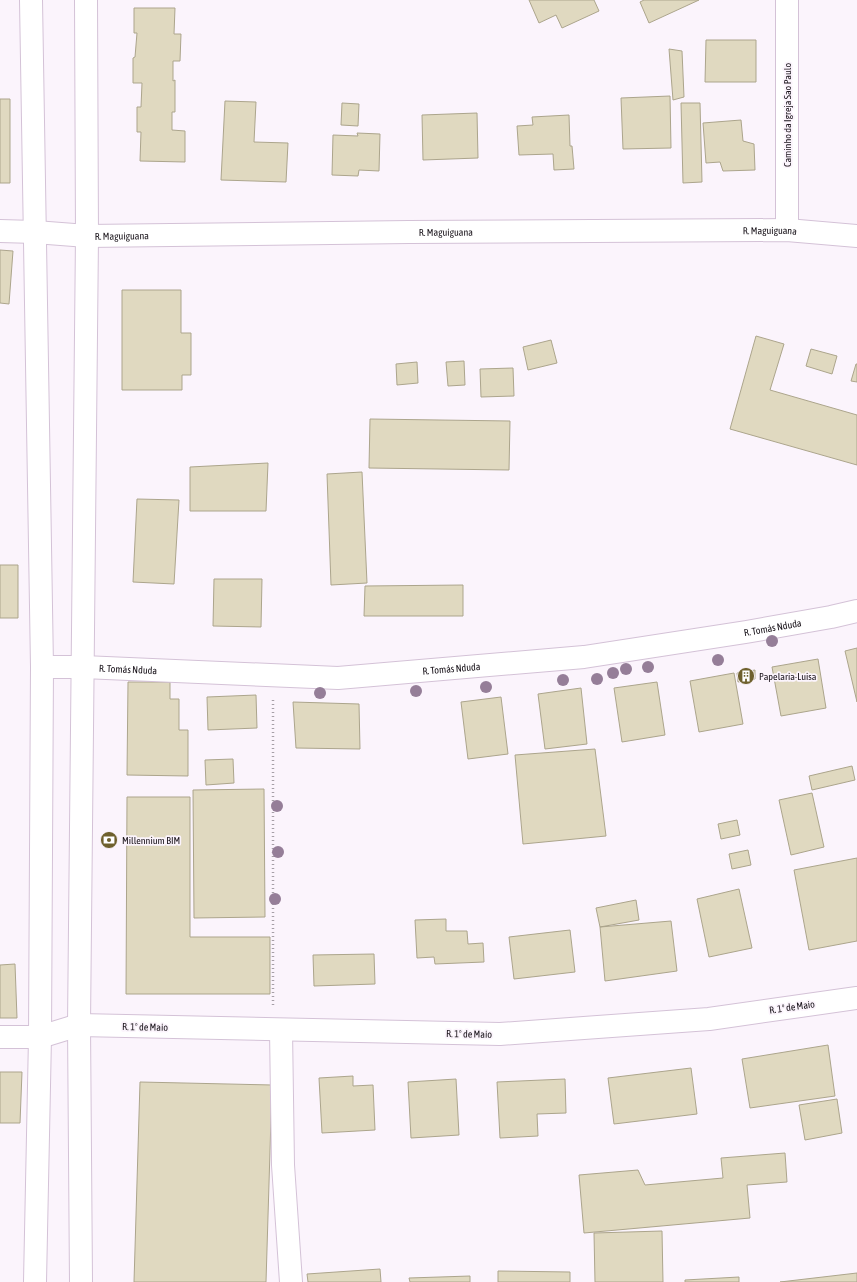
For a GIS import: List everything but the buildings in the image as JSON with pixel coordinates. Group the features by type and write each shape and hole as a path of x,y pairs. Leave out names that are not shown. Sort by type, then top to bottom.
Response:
{"street":[{"path":"31,0 42,667 40,1037 35,1282"},
{"path":"81,1282 79,1025 87,236 86,0"},
{"name":"Caminho da Igreja Sao Paulo","path":"787,0 787,230"},
{"name":"R. Maguiguana","path":"0,231 87,236 409,232 787,230 857,236"},
{"name":"R. Tomás Nduda","path":"42,667 83,667 338,678 584,657 754,631 831,618 857,611"},
{"name":"R. 1º de Maio","path":"40,1037 79,1025 500,1034 708,1019 857,998"},
{"path":"281,1030 283,1165 291,1282"},
{"path":"0,1037 40,1037"}],"path":[{"path":"273,675 273,1006"}],"place":[{"name":"Papelaria-Luisa","path":"746,676"},
{"name":"Millennium BIM","path":"109,840"}]}
